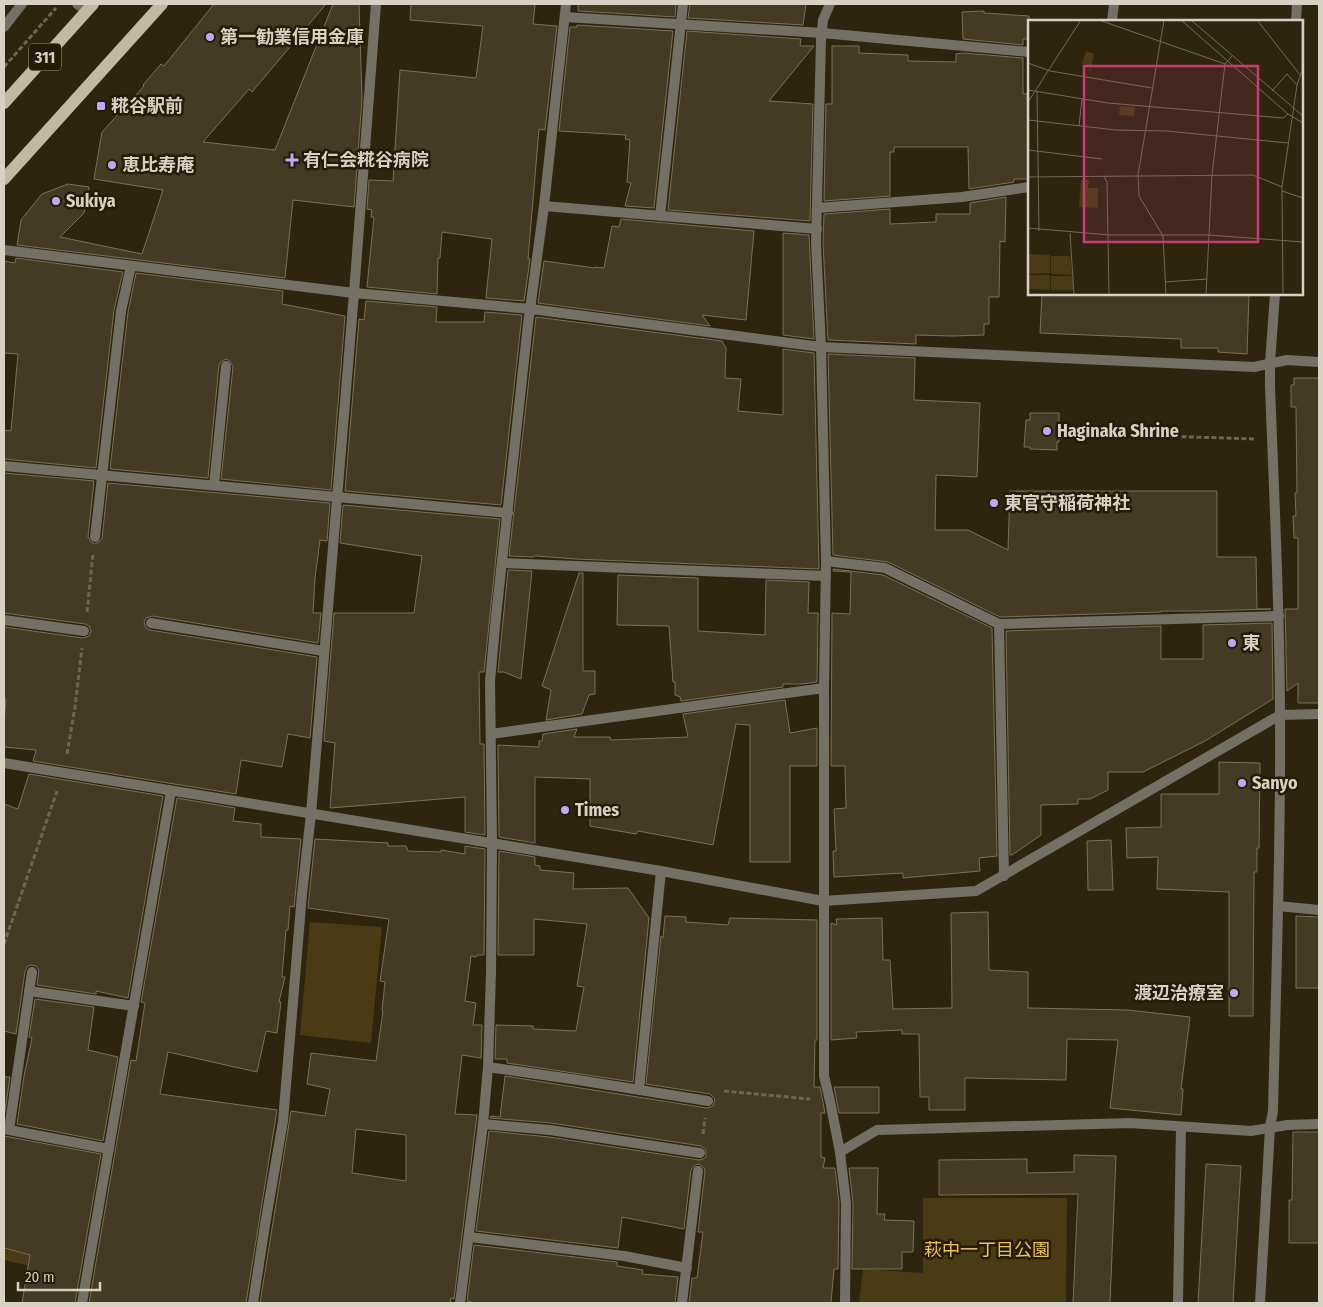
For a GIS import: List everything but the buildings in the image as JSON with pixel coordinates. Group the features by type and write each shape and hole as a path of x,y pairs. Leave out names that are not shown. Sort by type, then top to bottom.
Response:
{"main road":[{"path":"4,179 162,4"},
{"name":"311","path":"4,103 86,6"}],"street":[{"path":"4,27 22,4"},
{"path":"253,1303 283,1121 302,894 311,814 376,4"},
{"path":"460,1303 483,1124 488,1067 492,843 490,681 566,4"},
{"path":"660,216 683,4"},
{"path":"830,4 823,20 822,33 816,243 821,347 826,561 823,901 824,1076 840,1152 846,1203 845,1303"},
{"path":"1112,20 1114,4"},
{"path":"1296,20 1297,4"},
{"path":"565,16 822,33 1028,52"},
{"path":"817,208 962,197 1028,187"},
{"path":"544,206 817,229"},
{"path":"4,250 354,293 531,309 821,347 1254,367 1287,360 1319,362"},
{"path":"95,537 121,310 131,266"},
{"path":"1260,1303 1270,1127 1273,1111 1278,906 1279,616 1270,363 1275,295"},
{"path":"214,485 226,366"},
{"path":"4,466 508,513"},
{"path":"826,561 884,568 999,624 1279,616"},
{"path":"502,562 826,576"},
{"path":"4,620 84,632"},
{"path":"151,623 324,651"},
{"path":"999,624 1004,876"},
{"path":"491,734 824,688"},
{"path":"4,763 661,871 823,901 976,891 1280,715 1319,714"},
{"path":"82,1303 171,791"},
{"path":"639,1090 661,871"},
{"path":"1278,906 1319,910"},
{"path":"32,972 6,1129 109,1149"},
{"path":"29,991 134,1006"},
{"path":"488,1067 708,1101"},
{"path":"840,1152 877,1130 1130,1123 1251,1131 1287,1125 1319,1124"},
{"path":"483,1124 550,1130 700,1153"},
{"path":"1178,1303 1182,1126"},
{"path":"682,1303 698,1172"},
{"path":"469,1237 624,1256 687,1268"}],"path":[{"path":"4,67 56,8"},
{"path":"1069,433 1259,440"},
{"path":"4,944 64,773 75,708 95,537"},
{"path":"700,1153 710,1089 830,1102"}],"green space":[{"path":"310,922 382,927 371,1043 300,1035"},
{"name":"萩中一丁目公園","path":"923,1198 1067,1198 1066,1303 859,1303 863,1269 923,1273"},
{"path":"4,1249 80,1267 78,1277 4,1260"}],"place":[{"name":"第一勧業信用金庫","path":"210,37"},
{"name":"糀谷駅前","path":"101,106"},
{"name":"有仁会糀谷病院","path":"292,160"},
{"name":"恵比寿庵","path":"112,165"},
{"name":"Sukiya","path":"56,201"},
{"name":"Haginaka Shrine","path":"1047,431"},
{"name":"東官守稲荷神社","path":"994,503"},
{"name":"東","path":"1232,643"},
{"name":"Sanyo","path":"1242,783"},
{"name":"Times","path":"565,810"},
{"name":"渡辺治療室","path":"1234,993"}]}
